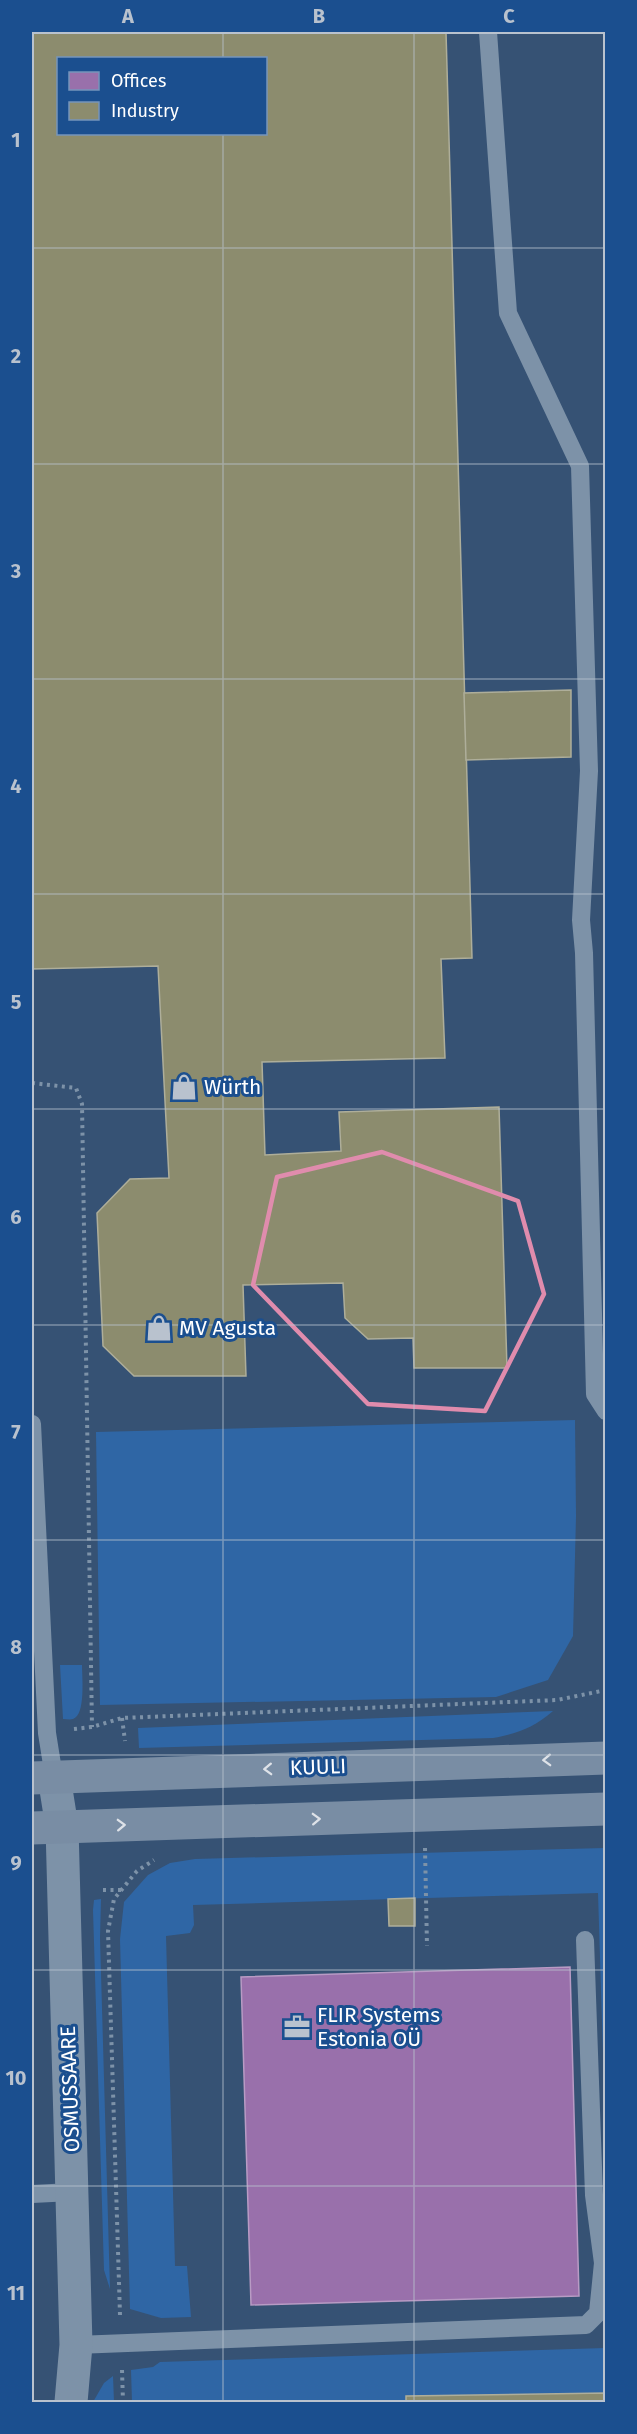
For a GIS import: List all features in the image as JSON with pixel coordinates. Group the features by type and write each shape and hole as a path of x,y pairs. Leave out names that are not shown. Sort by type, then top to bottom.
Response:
{"main road":[{"name":"KUULI","path":"43,1777 606,1758"},
{"path":"47,1828 606,1809"}],"street":[{"name":"OSMUSSAARE","path":"43,1777 72,2192 76,2345 71,2403"}],"lane":[{"path":"488,32 507,313 580,466 589,771 581,920 584,953 595,1394 606,1412"},
{"path":"32,1424 47,1733 43,1777"},
{"path":"76,2345 586,2325 598,2313 603,2263 594,2194 585,1940"},
{"path":"32,2194 72,2192"}],"path":[{"path":"32,1083 76,1088 82,1104 92,1727"},
{"path":"47,1733 92,1727 122,1718 557,1700 606,1690"},
{"path":"122,1718 125,1745"},
{"path":"424,1844 427,1946"},
{"path":"123,2403 108,1931 114,1899 137,1871 164,1856"},
{"path":"136,1865 137,1871"},
{"path":"103,1890 122,1890"}],"highlighted area":[{"path":"382,1152 518,1201 544,1294 485,1411 368,1404 253,1285 277,1177"}],"shaded area":[{"path":"575,1420 576,1516 573,1636 548,1680 496,1697 100,1705 96,1432"},
{"path":"60,1665 82,1665 82,1703 77,1716 72,1719 63,1719"},
{"path":"553,1711 525,1729 493,1738 139,1748 138,1728"},
{"path":"605,1848 605,2118 598,1893 193,1905 194,1925 190,1933 166,1936 175,2266 187,2266 191,2317 161,2318 130,2309 120,1939 124,1902 148,1875 170,1863 195,1859"},
{"path":"101,1899 100,1938 110,2289 104,2270 93,1910 94,1900"},
{"path":"605,2348 606,2393 406,2396 406,2402 132,2402 131,2370 153,2367 160,2362"},
{"path":"113,2376 114,2402 93,2402 104,2383"}],"building: Offices":[{"path":"570,1967 579,2296 251,2305 241,1977"}],"building: Industry":[{"path":"32,32 446,32 472,958 441,959 445,1058 262,1062 265,1155 341,1151 339,1112 499,1107 507,1368 414,1368 413,1338 368,1339 345,1318 343,1283 243,1285 246,1376 134,1376 103,1346 97,1213 130,1179 169,1178 158,966 32,969"},
{"path":"571,690 571,757 466,760 464,693"},
{"path":"415,1898 415,1926 389,1926 388,1899"},
{"path":"606,2393 606,2402 406,2402 406,2396"}],"place":[{"name":"Würth","path":"184,1087"},
{"name":"MV Agusta","path":"159,1328"},
{"name":"FLIR Systems Estonia OÜ","path":"297,2027"}]}
